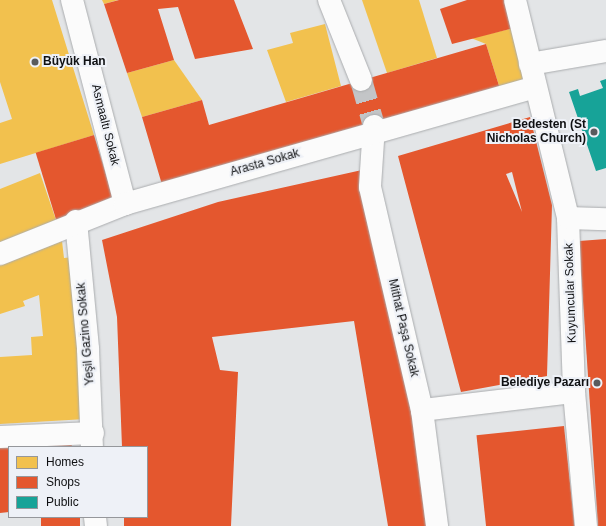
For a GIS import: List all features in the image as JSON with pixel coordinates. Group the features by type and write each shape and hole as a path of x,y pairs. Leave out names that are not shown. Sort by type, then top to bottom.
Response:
{"street":[{"name":"Asmaaltı Sokak","path":"72,0 124,204"},
{"path":"329,0 361,80"},
{"name":"Kuyumcular Sokak","path":"516,0 535,87 568,218 574,392 586,526"},
{"path":"530,64 606,51"},
{"name":"Arasta Sokak","path":"0,254 76,221 124,204 375,128 535,87"},
{"name":"Mithat Paşa Sokak","path":"375,128 370,187 422,410 437,526"},
{"path":"568,218 606,219"},
{"name":"Yeşil Gazino Sokak","path":"76,221 93,440"},
{"path":"422,410 574,392"},
{"path":"0,437 93,440"}],"building: Homes":[{"name":"Büyük Han","path":"0,0 52,0 94,135 0,164 0,123 12,119 0,82"},
{"path":"102,0 118,0 104,4"},
{"path":"362,0 419,0 437,58 387,73"},
{"path":"325,24 341,86 286,102 267,50 293,43 290,33"},
{"path":"514,28 524,83 500,89 486,44 471,38"},
{"path":"174,60 202,100 142,117 127,73"},
{"path":"40,173 56,220 0,247 0,189"},
{"path":"62,241 64,258 73,257 86,419 0,424 0,357 32,355 31,337 43,336 39,295 23,301 25,306 0,314 0,265"}],"building: Shops":[{"path":"119,0 234,0 253,49 195,59 178,7 158,9 174,60 127,73 104,4"},
{"path":"467,0 506,0 514,28 452,44 440,9"},
{"path":"486,44 500,89 163,188 142,117 202,100 209,125"},
{"path":"530,117 552,205 547,376 461,392 398,156","holes":["512,172 522,212 506,174"]},
{"path":"94,135 114,202 56,220 36,153"},
{"path":"362,170 404,343 432,526 388,526 354,321 212,337 220,370 238,372 231,526 124,526 124,518 148,518 148,446 122,446 117,317 102,240 218,202"},
{"name":"Belediye Pazarı","path":"606,239 606,526 598,526 579,241"},
{"path":"564,426 575,526 486,526 476,435"},
{"path":"71,440 72,446 8,446 8,512 0,513 0,445"},
{"path":"41,518 80,518 80,526 41,526"}],"building: Public":[{"name":"Bedesten (St Nicholas Church)","path":"606,79 606,168 596,171 569,92 578,89 580,96 603,88 600,81"}],"tunnel":[{"path":"361,80 374,126"}],"place":[{"name":"Büyük Han","path":"35,62"},
{"name":"Bedesten (St Nicholas Church)","path":"594,132"},
{"name":"Belediye Pazarı","path":"597,383"}]}
